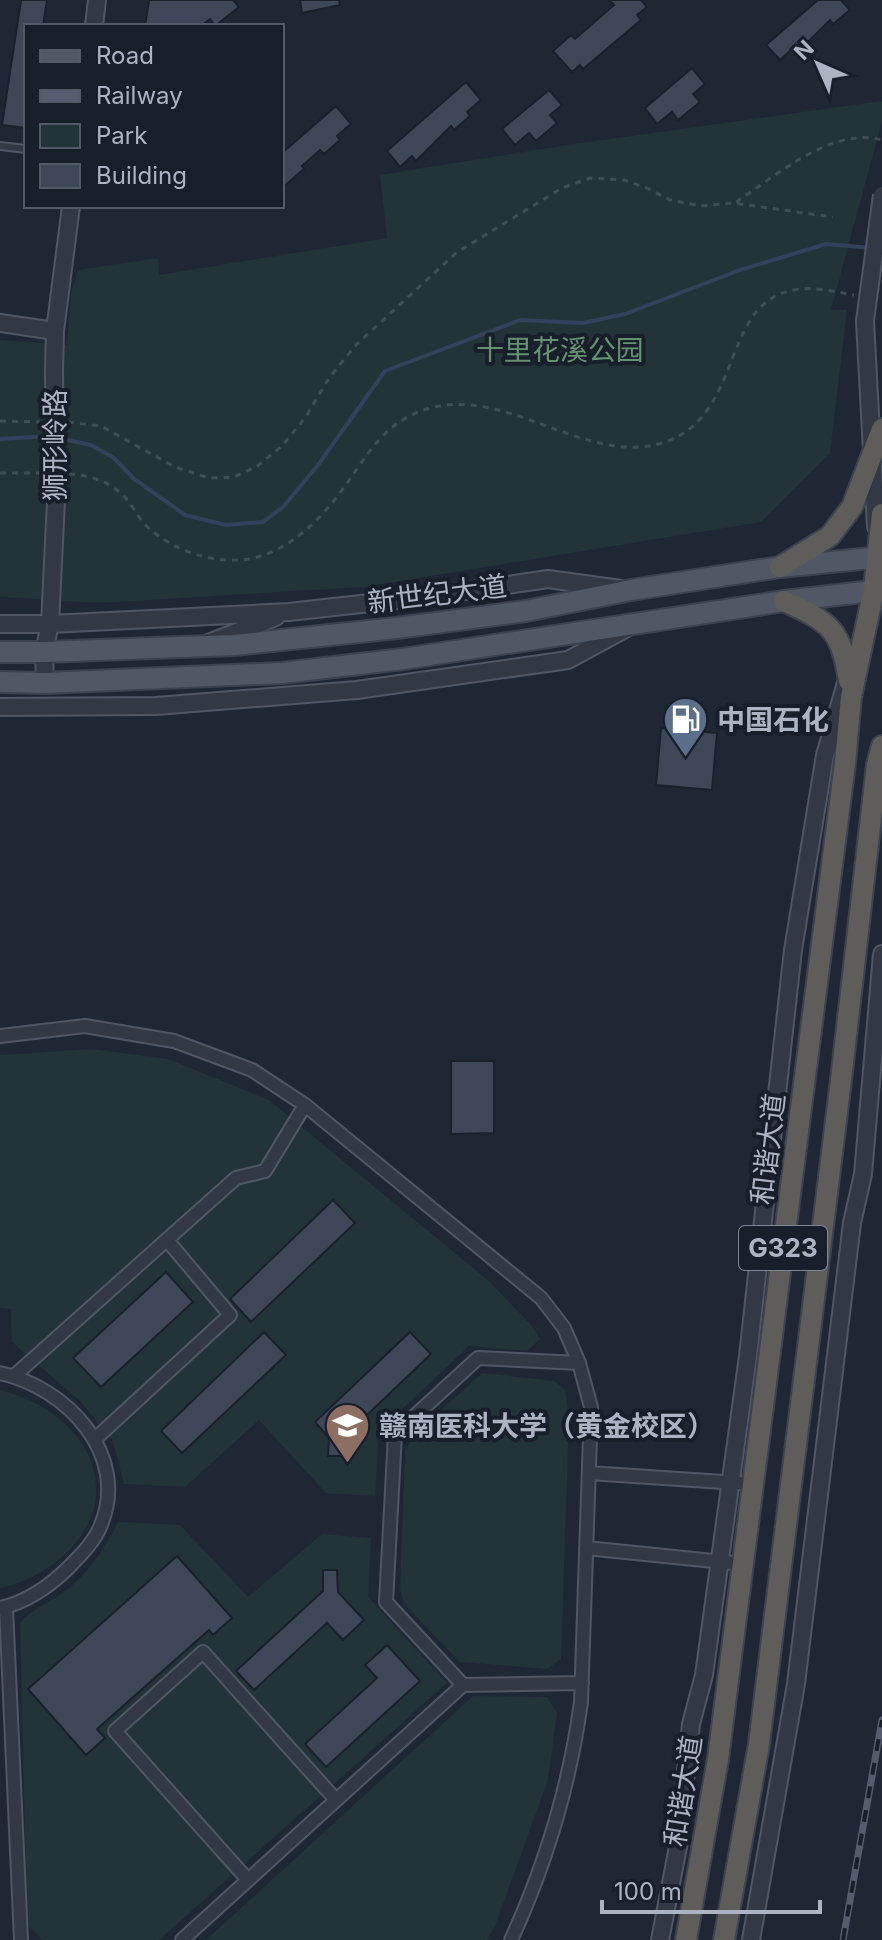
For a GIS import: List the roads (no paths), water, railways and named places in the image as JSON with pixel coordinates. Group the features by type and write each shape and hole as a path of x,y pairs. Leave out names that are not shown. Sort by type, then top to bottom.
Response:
{"highway":[{"path":"780,567 830,536 852,507 882,429"},
{"name":"G323","path":"880,556 882,514"},
{"name":"和谐大道","path":"686,1940 718,1759 845,763 850,687 878,590 880,556"},
{"path":"784,601 833,629 844,652 850,687"},
{"name":"G323","path":"724,1940 759,1744 877,765 882,746"}],"main road":[{"name":"新世纪大道","path":"0,652 201,646 411,626 526,611 631,590 780,567 880,556"},
{"name":"新世纪大道","path":"0,682 45,683 282,673 417,657 784,601 878,590"}],"street":[{"path":"94,24 97,0"},
{"path":"880,556 865,321 882,195"},
{"name":"狮形岭路","path":"45,683 44,652 50,624 56,501 55,331 71,208"},
{"path":"0,323 55,331"},
{"path":"0,624 289,612 548,579 631,590"},
{"path":"201,646 289,612"},
{"path":"0,707 156,706 357,690 568,660 636,623"},
{"path":"282,673 357,690"},
{"path":"660,1940 678,1847 691,1724 704,1675 748,1356 793,950 825,755 850,687"},
{"path":"751,1940 796,1684 852,1223 863,1174 882,954"},
{"path":"0,1036 85,1026 174,1041 252,1070 305,1105 541,1298 564,1328 579,1363 591,1407 582,1683 574,1751 529,1901 511,1940"},
{"path":"14,1376 236,1178 265,1171 305,1105"},
{"path":"95,1439 230,1315 167,1240"},
{"path":"463,1685 386,1602 395,1434 478,1358 579,1363"},
{"path":"0,1373 46,1391 70,1410 95,1439 106,1465 108,1485 101,1526 81,1555 62,1575 40,1591 3,1607 21,1940"},
{"path":"589,1473 753,1484"},
{"path":"586,1548 743,1564"},
{"path":"248,1880 115,1731 203,1652 336,1800"},
{"path":"182,1940 463,1685 582,1683"}],"lane":[{"path":"0,146 24,149"}],"waterway":[{"path":"58,438 91,445 114,458 133,478 185,515 226,525 263,522 283,507 318,465 385,371 520,320 583,323 625,314 740,270 826,244 872,248"},
{"path":"0,439 49,436"}],"railway":[{"path":"843,1940 882,1720"}],"place":[{"name":"中国石化","path":"686,759"},
{"name":"赣南医科大学（黄金校区）","path":"348,1465"}],"park label":[{"name":"十里花溪公园","path":"560,350"}]}
